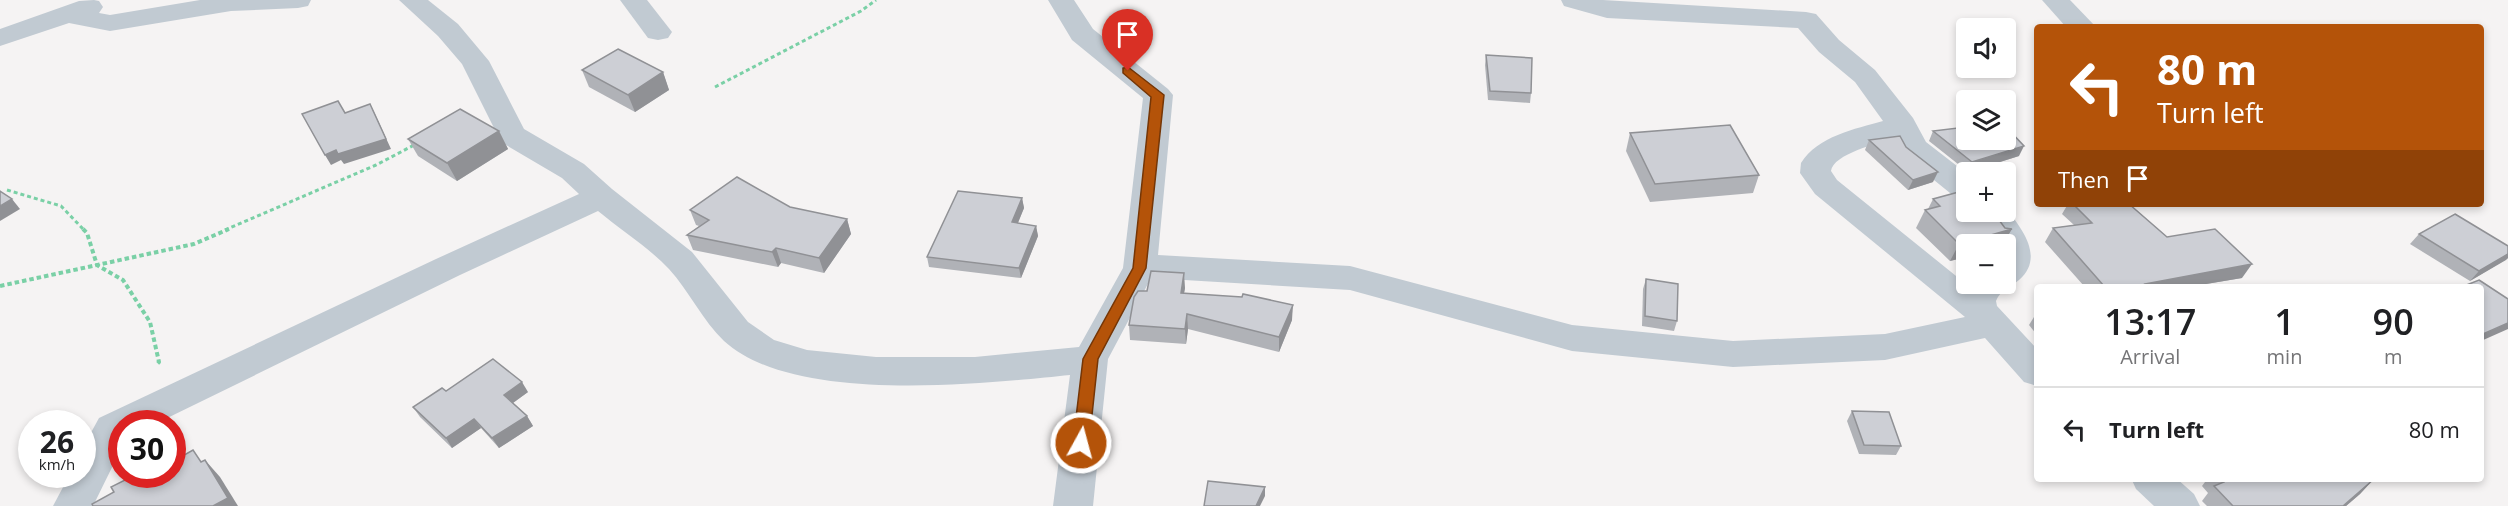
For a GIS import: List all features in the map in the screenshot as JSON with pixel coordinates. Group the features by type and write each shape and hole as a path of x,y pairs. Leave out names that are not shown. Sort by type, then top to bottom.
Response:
{"street":[{"path":"0,38 110,0"},
{"path":"68,15 110,22 231,3 298,0"},
{"path":"412,0 448,30 475,61 513,135 573,171 601,197 680,260 736,331 762,350 807,364 876,371 975,371 1090,359"},
{"path":"633,0 658,32"},
{"path":"1061,0 1082,34 1158,95 1140,268 1090,359 1073,506"},
{"path":"1574,0 1607,10 1806,20 1829,46 1865,76 1902,125 1914,148 1956,181"},
{"path":"2055,0 2079,24"},
{"path":"1902,125 1839,146 1820,157 1815,165 1815,172 1826,187 1922,266 1989,306 2034,368"},
{"path":"149,410 448,267 601,197"},
{"path":"1999,222 2008,234"},
{"path":"1140,268 1151,266 1350,278 1572,338 1733,354 1885,347 1989,306"},
{"path":"73,506 108,436"},
{"path":"2154,482 2180,506"}],"path":[{"path":"715,87 861,11 876,0"},
{"path":"0,286 194,244 376,165 426,139"},
{"path":"7,190 61,206 87,233 97,265 123,280 150,322 159,362 152,372"}],"building":[{"path":"618,49 663,72 628,95 582,70"},
{"path":"1486,55 1532,58 1531,93 1490,91"},
{"path":"338,101 345,113 370,104 386,139 338,154 336,150 325,155 302,114"},
{"path":"460,109 499,131 447,163 408,139"},
{"path":"1730,125 1759,175 1655,184 1630,133"},
{"path":"1956,128 1956,149 1933,131"},
{"path":"1900,136 1906,147 1938,172 1913,180 1869,140"},
{"path":"2016,138 2024,146 2016,148"},
{"path":"1957,150 2011,150 1972,162"},
{"path":"737,177 790,207 847,219 819,258 776,248 772,252 687,235 709,220 690,210"},
{"path":"0,191 12,199 0,206"},
{"path":"958,191 1022,198 1012,222 1036,226 1019,268 927,257"},
{"path":"1956,193 1956,222 2000,222 2005,228 2012,229 1994,234 1956,234 1956,241 1925,210 1940,206 1933,199"},
{"path":"2076,207 2132,207 2167,237 2215,229 2252,264 2145,284 2102,284 2053,228 2092,223"},
{"path":"2455,214 2508,246 2508,254 2479,271 2419,234"},
{"path":"1151,271 1184,273 1181,293 1242,297 1243,294 1293,305 1279,337 1187,314 1185,329 1129,325 1134,297 1138,291 1147,291"},
{"path":"1646,279 1678,284 1677,321 1645,316"},
{"path":"2479,280 2508,299 2508,323 2484,334 2484,284 2469,284"},
{"path":"493,359 522,382 504,395 527,416 492,438 474,419 446,438 413,407 442,388 446,391"},
{"path":"1852,411 1889,412 1901,446 1864,445"},
{"path":"193,450 201,462 205,460 228,498 213,506 93,506 92,504 114,492 112,488 186,488 186,454"},
{"path":"1208,481 1265,487 1256,506 1204,506"},
{"path":"2224,482 2371,482 2343,506 2233,506 2214,486"}],"route":[{"path":"1081,443 1090,359 1140,268 1158,95 1128,71"}]}
